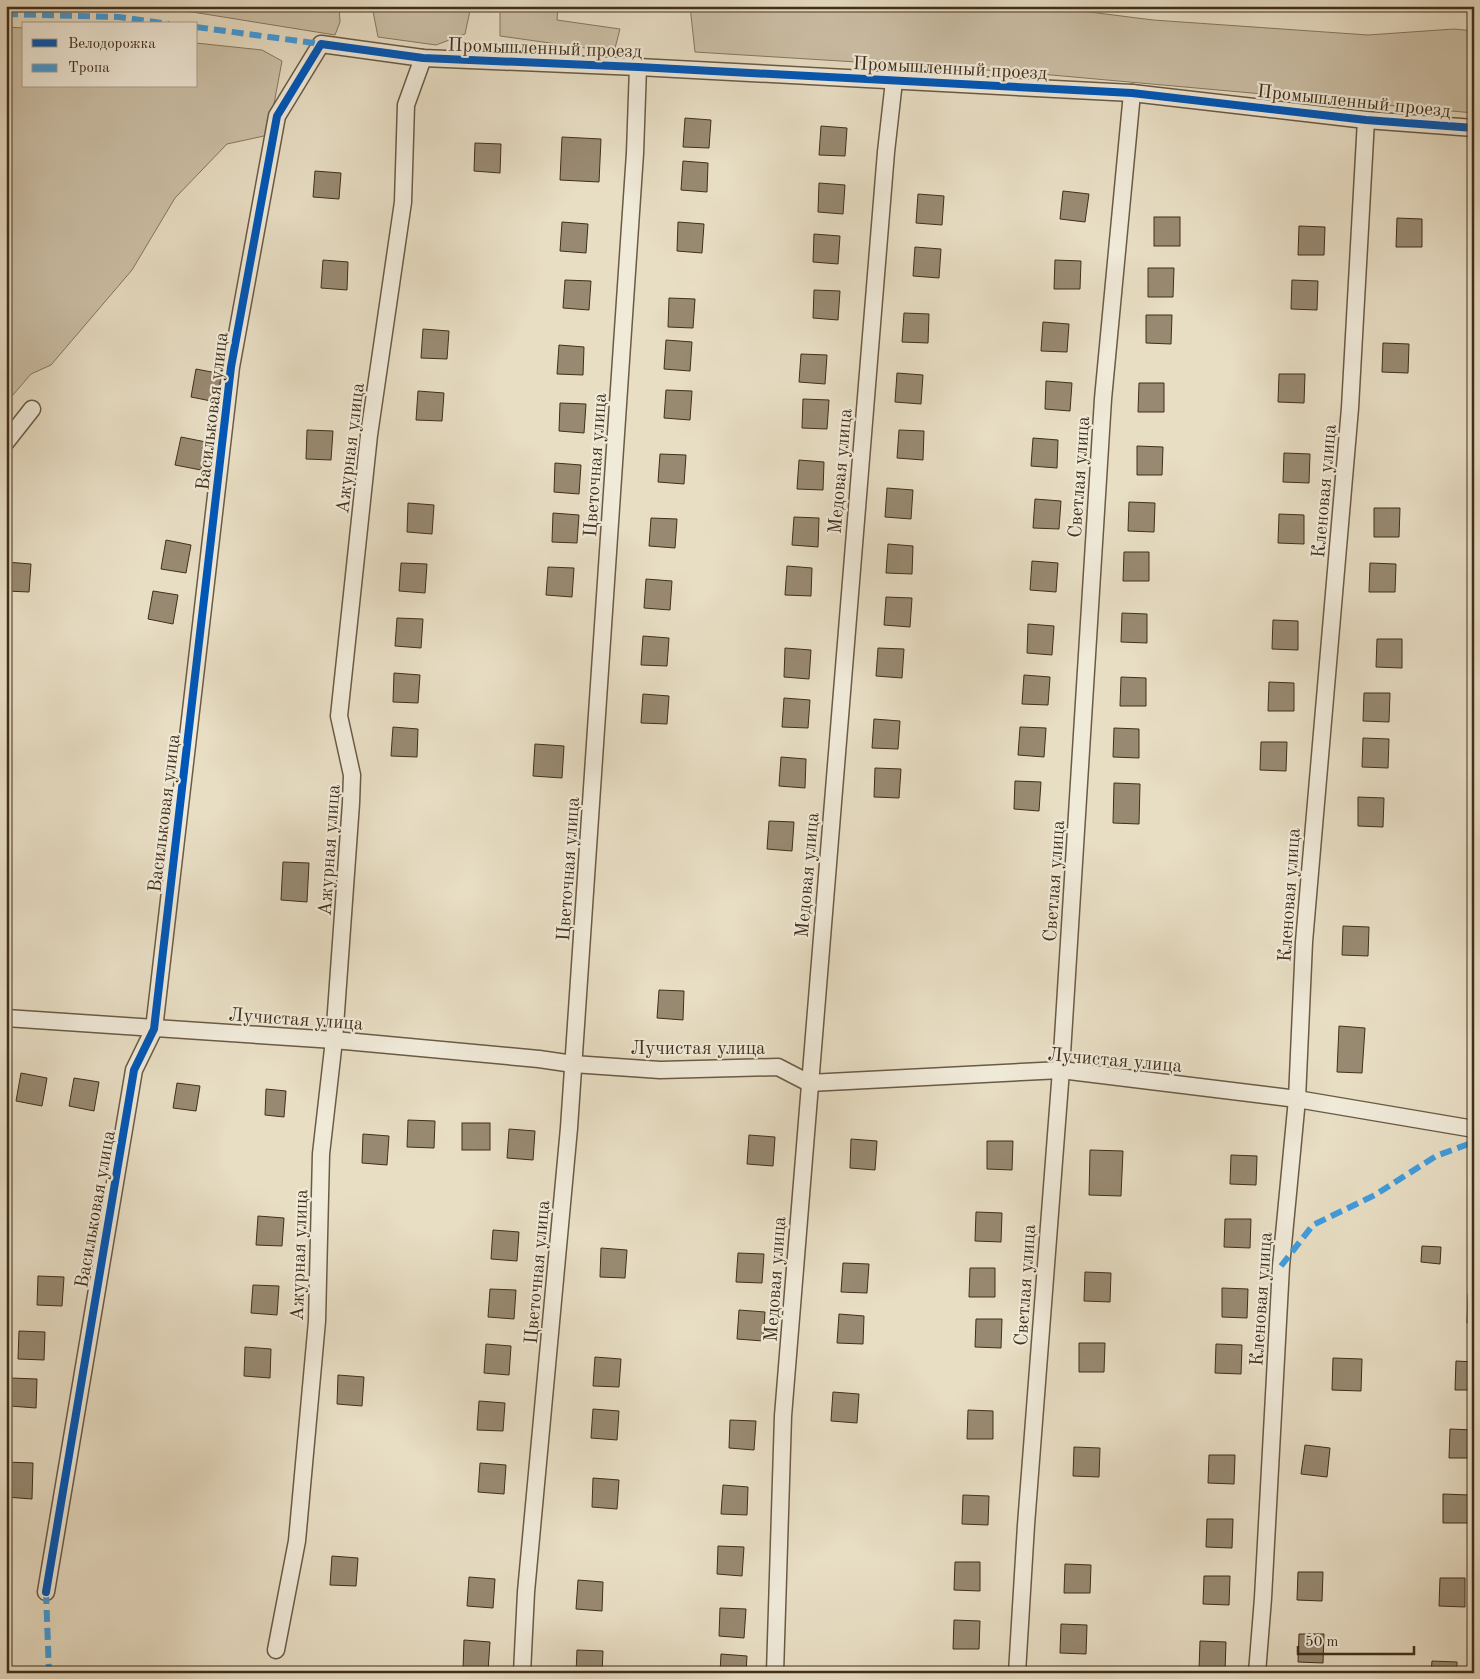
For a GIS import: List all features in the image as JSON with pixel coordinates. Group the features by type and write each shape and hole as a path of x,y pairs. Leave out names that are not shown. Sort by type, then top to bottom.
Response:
{"street":[{"name":"Промышленный проезд","path":"321,44 422,58 1132,92 1366,120 1474,128"},
{"name":"Васильковая улица","path":"46,1592 134,1070 154,1029 231,367 277,116 321,44"},
{"name":"Ажурная улица","path":"276,1650 297,1541 317,1321 321,1154 334,1040 352,775 339,716 369,435 403,202 406,105 422,58"},
{"name":"Цветочная улица","path":"522,1673 526,1592 574,1064 634,172 638,67"},
{"name":"Медовая улица","path":"775,1673 783,1416 885,162 894,81"},
{"name":"Светлая улица","path":"1017,1673 1026,1525 1061,1070 1103,399 1132,92"},
{"name":"Кленовая улица","path":"1257,1673 1264,1588 1281,1266 1298,1099 1304,942 1350,408 1366,120"},
{"path":"6,442 32,409"},
{"name":"Лучистая улица","path":"6,1018 334,1040 574,1064 660,1070 778,1067 809,1083 1061,1070 1298,1099 1474,1129"}],"shaded area":[{"path":"155,6 339,6 340,22 335,35"},
{"path":"372,6 471,6 465,34 436,45 378,37"},
{"path":"500,6 558,6 557,20 620,29 614,52 500,36"},
{"path":"690,6 1042,6 1153,20 1368,35 1454,29 1474,31 1474,113 1018,72 695,52"},
{"path":"6,27 22,28 22,88 198,88 198,43 262,50 282,61 270,125 264,136 227,144 175,198 132,270 51,365 31,374 6,403"}],"building":[{"path":"685,118 711,120 709,148 683,147"},
{"path":"821,126 847,128 845,156 819,155"},
{"path":"562,137 601,139 599,182 560,180"},
{"path":"475,143 501,144 500,173 474,171"},
{"path":"683,161 708,163 707,192 681,190"},
{"path":"315,171 341,173 339,199 313,197"},
{"path":"819,183 845,185 843,214 818,212"},
{"path":"1063,191 1089,194 1085,222 1060,219"},
{"path":"918,194 944,196 942,225 916,223"},
{"path":"1154,217 1180,217 1180,246 1154,246"},
{"path":"1397,218 1422,219 1422,247 1396,247"},
{"path":"562,222 588,224 586,253 560,251"},
{"path":"678,222 704,224 702,253 677,251"},
{"path":"1299,226 1325,227 1324,255 1298,255"},
{"path":"814,234 840,236 838,264 813,262"},
{"path":"915,247 941,249 939,278 913,276"},
{"path":"323,260 348,262 347,290 321,288"},
{"path":"1055,260 1081,261 1080,289 1054,289"},
{"path":"1148,268 1174,268 1173,297 1148,297"},
{"path":"565,280 591,281 589,310 563,308"},
{"path":"1292,280 1318,281 1317,310 1291,309"},
{"path":"814,290 840,291 838,320 813,318"},
{"path":"669,298 695,299 693,328 668,327"},
{"path":"904,313 929,314 928,343 902,342"},
{"path":"1146,315 1172,315 1171,344 1146,343"},
{"path":"1043,322 1069,324 1067,352 1041,351"},
{"path":"423,329 449,331 447,359 421,358"},
{"path":"666,340 692,342 690,371 664,369"},
{"path":"1383,343 1409,344 1408,373 1382,372"},
{"path":"559,345 584,347 583,375 557,374"},
{"path":"801,354 827,355 825,384 799,382"},
{"path":"196,369 222,374 216,402 191,397"},
{"path":"897,373 923,375 921,404 895,402"},
{"path":"1279,374 1305,374 1304,403 1278,402"},
{"path":"1046,381 1072,383 1070,411 1045,409"},
{"path":"1139,383 1164,383 1164,412 1138,412"},
{"path":"666,390 692,391 690,420 664,418"},
{"path":"418,391 444,393 442,421 416,420"},
{"path":"803,399 829,400 827,429 802,428"},
{"path":"560,403 586,404 584,433 559,431"},
{"path":"307,430 333,431 331,460 306,459"},
{"path":"899,430 924,431 923,460 897,458"},
{"path":"181,437 206,442 201,470 175,465"},
{"path":"1033,438 1058,440 1057,468 1031,466"},
{"path":"1137,446 1163,447 1162,475 1137,475"},
{"path":"1284,453 1310,454 1309,483 1283,482"},
{"path":"660,454 686,455 684,484 658,482"},
{"path":"799,460 824,462 823,490 797,489"},
{"path":"555,463 581,465 579,494 554,492"},
{"path":"887,488 913,490 911,519 885,517"},
{"path":"1035,499 1061,501 1059,529 1033,528"},
{"path":"1129,502 1155,503 1154,532 1128,531"},
{"path":"408,503 434,505 432,534 407,532"},
{"path":"1374,508 1400,508 1399,537 1374,537"},
{"path":"553,513 579,515 577,543 552,542"},
{"path":"1279,514 1304,515 1304,544 1278,543"},
{"path":"794,517 819,518 818,547 792,545"},
{"path":"651,518 677,519 675,548 649,546"},
{"path":"166,540 191,545 186,573 161,569"},
{"path":"888,544 913,546 912,574 886,573"},
{"path":"1124,552 1149,552 1149,581 1123,581"},
{"path":"1032,561 1058,563 1056,592 1030,590"},
{"path":"6,562 31,564 29,592 6,591"},
{"path":"401,563 427,564 425,593 399,591"},
{"path":"1370,563 1396,564 1395,592 1369,592"},
{"path":"787,566 812,568 811,596 785,595"},
{"path":"548,567 574,568 572,597 546,595"},
{"path":"646,579 672,581 670,610 644,608"},
{"path":"153,591 178,595 173,624 148,619"},
{"path":"886,597 912,598 910,627 884,625"},
{"path":"1122,613 1147,614 1147,643 1121,642"},
{"path":"397,618 423,619 421,648 395,646"},
{"path":"1273,620 1298,621 1298,650 1272,649"},
{"path":"1028,624 1054,626 1052,655 1027,653"},
{"path":"643,636 669,638 667,666 641,665"},
{"path":"1377,639 1402,639 1402,668 1376,667"},
{"path":"785,648 811,650 809,679 784,677"},
{"path":"878,648 904,649 902,678 876,676"},
{"path":"394,673 420,675 418,703 393,702"},
{"path":"1024,675 1050,677 1048,705 1022,704"},
{"path":"1121,677 1146,678 1146,706 1120,706"},
{"path":"1269,682 1294,683 1294,711 1268,711"},
{"path":"1364,693 1390,693 1389,722 1363,721"},
{"path":"643,694 669,696 667,724 641,723"},
{"path":"784,698 810,700 808,728 782,727"},
{"path":"874,719 900,721 898,749 872,748"},
{"path":"393,727 418,729 417,757 391,756"},
{"path":"1020,727 1046,728 1044,757 1018,755"},
{"path":"1114,728 1139,729 1139,758 1113,757"},
{"path":"1363,738 1389,739 1388,768 1362,767"},
{"path":"1261,742 1287,742 1286,771 1260,770"},
{"path":"535,744 564,746 562,778 533,776"},
{"path":"781,757 806,759 805,788 779,786"},
{"path":"875,768 901,769 899,798 874,797"},
{"path":"1015,781 1041,782 1039,811 1014,809"},
{"path":"1114,783 1140,784 1139,824 1113,823"},
{"path":"1358,797 1384,798 1383,827 1358,826"},
{"path":"769,821 794,822 792,851 767,849"},
{"path":"283,862 309,863 307,902 281,900"},
{"path":"1343,926 1369,927 1368,956 1342,955"},
{"path":"659,990 684,991 683,1020 657,1018"},
{"path":"1339,1026 1365,1028 1362,1073 1337,1072"},
{"path":"21,1073 47,1078 42,1106 16,1101"},
{"path":"74,1078 99,1082 94,1111 69,1106"},
{"path":"177,1083 200,1086 196,1111 173,1108"},
{"path":"266,1089 286,1091 284,1117 265,1115"},
{"path":"408,1120 435,1121 434,1148 407,1147"},
{"path":"462,1123 490,1123 490,1150 462,1150"},
{"path":"509,1129 535,1131 533,1160 507,1158"},
{"path":"363,1134 389,1136 387,1165 362,1163"},
{"path":"749,1135 775,1137 773,1166 747,1164"},
{"path":"851,1139 877,1141 875,1170 850,1168"},
{"path":"987,1141 1013,1141 1012,1170 987,1169"},
{"path":"1090,1150 1123,1151 1121,1196 1089,1195"},
{"path":"1231,1155 1257,1156 1256,1185 1230,1184"},
{"path":"976,1212 1002,1213 1001,1242 975,1241"},
{"path":"258,1216 284,1218 282,1246 256,1245"},
{"path":"1225,1219 1251,1219 1250,1248 1224,1247"},
{"path":"493,1230 519,1232 517,1261 491,1259"},
{"path":"1422,1246 1441,1247 1440,1264 1421,1262"},
{"path":"601,1248 627,1250 625,1278 600,1277"},
{"path":"738,1253 764,1254 762,1283 736,1282"},
{"path":"843,1263 869,1264 867,1293 841,1292"},
{"path":"970,1268 995,1268 995,1297 969,1297"},
{"path":"1085,1272 1111,1273 1110,1302 1084,1301"},
{"path":"38,1276 64,1277 62,1306 37,1305"},
{"path":"253,1285 279,1286 277,1315 251,1313"},
{"path":"1222,1288 1248,1289 1247,1318 1222,1317"},
{"path":"490,1289 516,1290 514,1319 488,1317"},
{"path":"1468,1294 1474,1294 1474,1323 1467,1323"},
{"path":"739,1310 765,1312 763,1341 737,1339"},
{"path":"839,1314 864,1316 863,1344 837,1343"},
{"path":"976,1319 1002,1319 1001,1348 975,1347"},
{"path":"19,1331 45,1332 44,1360 18,1359"},
{"path":"1079,1343 1105,1343 1104,1372 1079,1372"},
{"path":"486,1344 511,1346 509,1375 484,1373"},
{"path":"1216,1344 1242,1345 1241,1374 1215,1373"},
{"path":"245,1347 271,1349 270,1378 244,1376"},
{"path":"595,1357 621,1359 619,1387 593,1386"},
{"path":"1333,1358 1362,1359 1361,1391 1332,1390"},
{"path":"1456,1361 1474,1362 1474,1390 1455,1390"},
{"path":"338,1375 364,1377 362,1406 337,1404"},
{"path":"11,1378 37,1379 36,1408 10,1406"},
{"path":"833,1392 859,1394 857,1423 831,1421"},
{"path":"479,1401 505,1403 503,1431 477,1430"},
{"path":"593,1409 619,1411 617,1440 591,1438"},
{"path":"968,1410 993,1411 993,1439 967,1439"},
{"path":"730,1420 756,1421 754,1450 729,1448"},
{"path":"1450,1429 1474,1430 1474,1458 1449,1458"},
{"path":"1305,1445 1330,1448 1327,1477 1301,1474"},
{"path":"1074,1447 1100,1448 1099,1477 1073,1476"},
{"path":"1209,1455 1235,1455 1234,1484 1208,1483"},
{"path":"6,1462 33,1463 32,1499 6,1497"},
{"path":"480,1463 506,1465 504,1494 478,1492"},
{"path":"593,1478 619,1480 617,1509 592,1507"},
{"path":"723,1485 748,1487 747,1515 721,1514"},
{"path":"1443,1494 1469,1495 1469,1523 1443,1523"},
{"path":"963,1495 989,1496 988,1525 962,1524"},
{"path":"1207,1519 1233,1519 1232,1548 1206,1547"},
{"path":"718,1546 744,1547 742,1576 717,1574"},
{"path":"332,1556 358,1558 356,1586 330,1585"},
{"path":"955,1562 980,1562 980,1591 954,1590"},
{"path":"1065,1564 1091,1565 1090,1593 1064,1593"},
{"path":"1298,1572 1323,1572 1322,1601 1297,1600"},
{"path":"1204,1576 1230,1576 1229,1605 1203,1604"},
{"path":"469,1577 495,1579 493,1608 467,1606"},
{"path":"1440,1578 1465,1578 1465,1607 1439,1606"},
{"path":"578,1580 603,1582 602,1611 576,1609"},
{"path":"720,1608 746,1609 744,1638 719,1636"},
{"path":"954,1620 980,1621 979,1649 953,1649"},
{"path":"1061,1624 1087,1625 1086,1654 1060,1653"},
{"path":"1299,1634 1324,1634 1323,1663 1298,1662"},
{"path":"464,1640 490,1642 488,1671 463,1669"},
{"path":"1200,1641 1226,1642 1225,1671 1199,1670"},
{"path":"577,1650 603,1651 602,1673 576,1673"},
{"path":"721,1654 747,1656 746,1673 720,1673"},
{"path":"1432,1661 1457,1662 1457,1673 1431,1673"}],"marked path":[{"path":"6,14 119,17 155,22"},
{"path":"198,27 321,44"},
{"path":"1281,1266 1313,1225 1375,1195 1436,1156 1474,1142"},
{"path":"46,1592 49,1673"}],"cycle path":[{"path":"46,1592 134,1070 154,1029 231,367 277,116 321,44 423,58 638,67 1132,93 1366,120 1474,128"}]}
